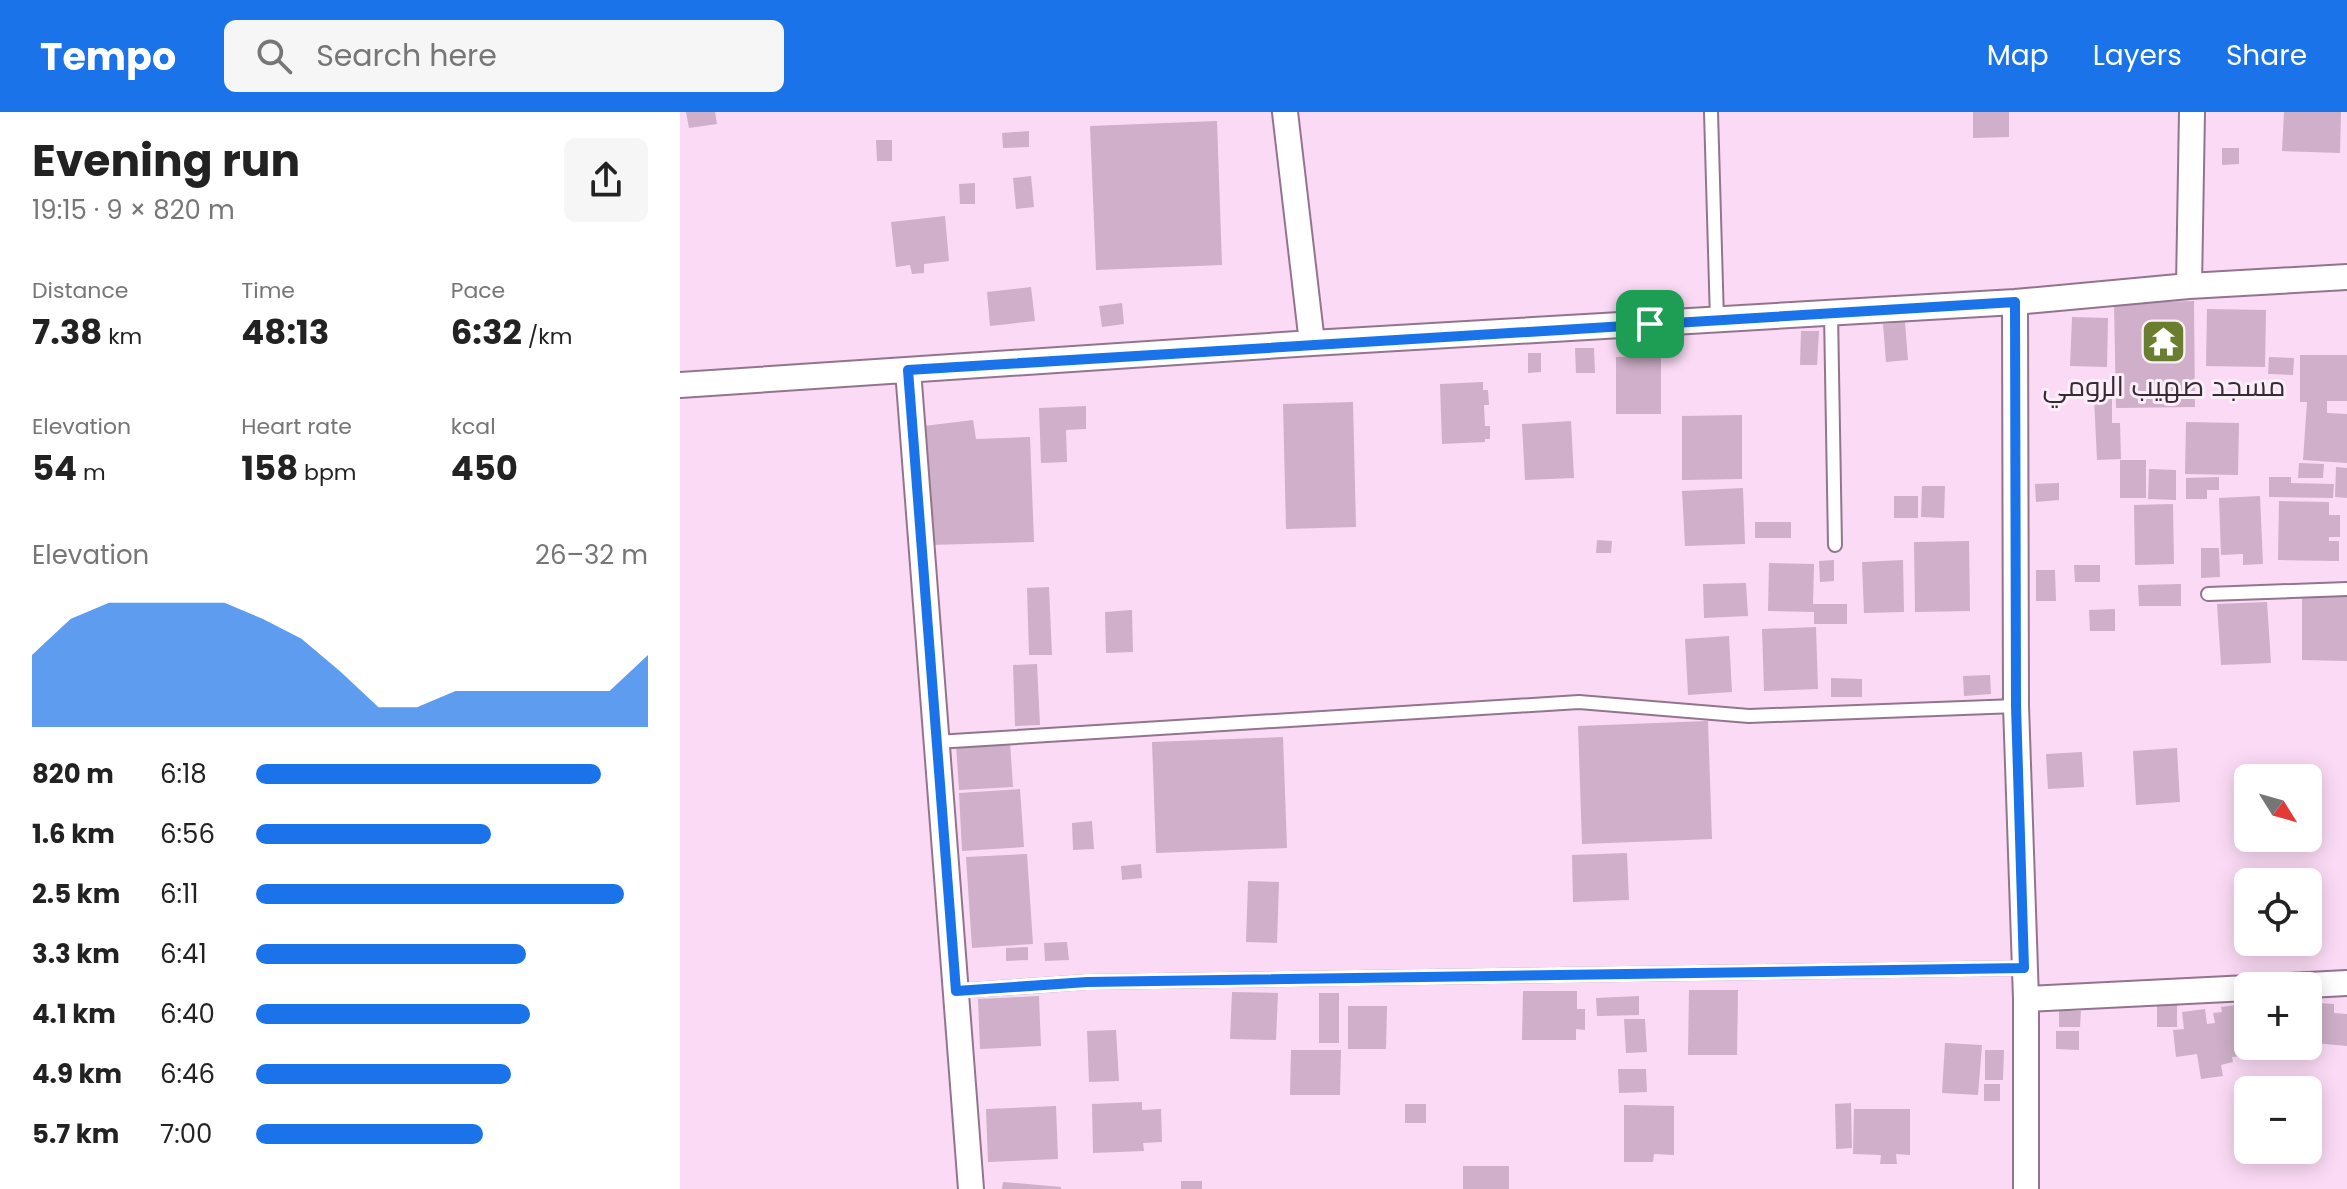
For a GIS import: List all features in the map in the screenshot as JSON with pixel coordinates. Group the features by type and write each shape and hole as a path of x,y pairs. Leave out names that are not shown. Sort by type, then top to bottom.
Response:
{"street":[{"path":"1285,112 1312,343"},
{"path":"2189,286 2192,112"},
{"path":"680,385 1312,343 2015,302 2189,286 2347,277"},
{"path":"2015,302 2016,706 2026,999 2026,1189"},
{"path":"908,370 971,1189"},
{"path":"2322,984 2347,983"},
{"path":"2026,999 2234,989"}],"lane":[{"path":"1711,112 1717,320"},
{"path":"1831,313 1835,545"},
{"path":"2208,594 2347,589"},
{"path":"936,742 1579,702 1749,716 2016,706"},
{"path":"956,991 1087,982 2024,968"}],"building":[{"path":"686,112 715,112 717,124 689,128"},
{"path":"1973,112 2009,112 2009,137 1973,138"},
{"path":"2284,112 2341,112 2340,153 2282,151"},
{"path":"1217,121 1222,265 1096,270 1090,126"},
{"path":"1029,131 1029,147 1003,148 1002,133"},
{"path":"876,140 892,140 892,161 877,161"},
{"path":"2222,148 2239,148 2239,164 2222,165"},
{"path":"1031,176 1034,207 1016,209 1013,178"},
{"path":"975,183 975,204 960,204 959,184"},
{"path":"945,216 949,261 924,264 924,273 912,274 910,265 896,267 891,222"},
{"path":"1031,287 1035,321 990,326 987,292"},
{"path":"2194,301 2195,407 2116,408 2114,303"},
{"path":"1122,303 1124,324 1102,327 1099,306"},
{"path":"2207,309 2266,310 2265,367 2206,366"},
{"path":"2072,317 2108,318 2107,367 2070,366"},
{"path":"1905,322 1908,360 1886,362 1883,324"},
{"path":"1801,331 1819,331 1817,365 1800,365"},
{"path":"1575,348 1594,348 1595,373 1576,373"},
{"path":"1528,353 1541,353 1541,372 1528,373"},
{"path":"2300,355 2347,355 2347,401 2327,401 2327,413 2347,414 2347,463 2303,460 2307,402 2300,402"},
{"path":"1661,356 1661,414 1616,414 1616,357"},
{"path":"2269,357 2294,358 2293,375 2268,374"},
{"path":"1483,382 1483,390 1488,390 1489,405 1484,405 1485,426 1490,426 1490,439 1485,439 1485,442 1442,444 1440,384"},
{"path":"2094,398 2112,398 2112,423 2120,423 2121,459 2097,460"},
{"path":"1353,402 1356,527 1286,529 1283,404"},
{"path":"1086,406 1086,429 1066,430 1067,462 1041,463 1039,408"},
{"path":"1742,415 1742,479 1682,480 1682,416"},
{"path":"973,420 976,439 1030,437 1034,542 930,545 924,426"},
{"path":"1571,421 1574,478 1525,480 1522,424"},
{"path":"2186,422 2239,423 2238,475 2185,474"},
{"path":"2120,460 2146,460 2146,498 2120,498"},
{"path":"2299,463 2324,464 2323,478 2298,478"},
{"path":"2336,467 2347,468 2347,498 2335,497"},
{"path":"2149,469 2176,470 2176,500 2148,499"},
{"path":"2219,477 2219,490 2207,490 2207,499 2186,499 2186,478"},
{"path":"2269,477 2291,477 2291,483 2334,484 2333,498 2269,497"},
{"path":"2059,483 2059,500 2036,502 2035,484"},
{"path":"1922,486 1945,486 1944,518 1921,517"},
{"path":"1743,488 1745,544 1685,546 1682,491"},
{"path":"1894,496 1918,496 1918,518 1894,518"},
{"path":"2260,496 2263,564 2243,565 2243,554 2221,555 2219,498"},
{"path":"2279,501 2329,502 2329,515 2340,515 2340,537 2329,537 2329,541 2339,541 2339,561 2278,560"},
{"path":"2173,504 2174,564 2135,565 2134,505"},
{"path":"1755,522 1791,522 1791,538 1755,538"},
{"path":"1597,540 1612,541 1611,553 1596,553"},
{"path":"1969,541 1970,611 1915,612 1914,542"},
{"path":"2201,548 2219,548 2220,577 2201,578"},
{"path":"1834,560 1834,581 1820,582 1819,561"},
{"path":"1903,560 1904,612 1864,613 1862,562"},
{"path":"1769,563 1814,564 1813,604 1847,604 1847,624 1814,624 1814,612 1768,611"},
{"path":"2074,565 2100,565 2100,582 2075,582"},
{"path":"2036,570 2055,570 2056,601 2036,601"},
{"path":"1746,583 1748,616 1704,618 1703,584"},
{"path":"2181,584 2181,606 2139,606 2138,585"},
{"path":"1049,587 1052,655 1029,655 1027,588"},
{"path":"2302,594 2347,594 2347,661 2302,660"},
{"path":"2267,602 2271,663 2221,665 2217,604"},
{"path":"2115,609 2115,631 2090,631 2089,610"},
{"path":"1132,610 1133,652 1106,653 1105,612"},
{"path":"1816,627 1818,689 1764,691 1762,629"},
{"path":"1729,636 1732,692 1688,695 1685,639"},
{"path":"1037,664 1040,725 1015,726 1013,665"},
{"path":"1990,675 1991,694 1964,696 1963,676"},
{"path":"1831,678 1862,679 1862,697 1831,697"},
{"path":"1708,721 1712,839 1582,844 1578,726"},
{"path":"1283,737 1287,848 1156,853 1152,742"},
{"path":"1010,742 1013,787 959,790 956,745"},
{"path":"2177,748 2180,802 2136,805 2133,751"},
{"path":"2082,752 2084,787 2048,789 2046,754"},
{"path":"1020,789 1024,847 962,851 959,793"},
{"path":"1092,821 1094,849 1073,850 1072,823"},
{"path":"1627,853 1629,900 1573,902 1572,855"},
{"path":"1027,854 1033,944 972,948 966,857"},
{"path":"1141,864 1142,878 1122,880 1121,866"},
{"path":"1248,881 1279,882 1277,943 1246,942"},
{"path":"1067,942 1069,960 1045,961 1044,943"},
{"path":"1028,947 1028,960 1006,961 1006,948"},
{"path":"1689,990 1738,990 1737,1055 1688,1055"},
{"path":"1523,991 1577,991 1577,1009 1585,1009 1585,1030 1576,1029 1576,1040 1522,1040"},
{"path":"1232,992 1278,993 1276,1040 1230,1039"},
{"path":"1319,993 1339,993 1339,1043 1319,1043"},
{"path":"1039,996 1041,1046 980,1049 978,999"},
{"path":"1639,996 1639,1015 1597,1016 1596,998"},
{"path":"2177,1001 2177,1027 2157,1027 2157,1002"},
{"path":"2322,1003 2334,1004 2334,1013 2347,1014 2347,1046 2322,1044"},
{"path":"2234,1005 2233,1062 2221,1065 2223,1076 2201,1079 2197,1054 2176,1057 2173,1030 2184,1029 2182,1012 2205,1009 2207,1024 2215,1023 2213,1013 2222,1012 2221,1007"},
{"path":"1348,1006 1387,1006 1386,1049 1348,1049"},
{"path":"2059,1010 2081,1011 2080,1027 2059,1027"},
{"path":"1624,1019 1645,1019 1647,1052 1626,1053"},
{"path":"1116,1030 1119,1081 1089,1082 1087,1031"},
{"path":"2056,1031 2079,1031 2079,1050 2056,1049"},
{"path":"1945,1043 1982,1045 1978,1095 1942,1093"},
{"path":"1291,1050 1341,1050 1340,1095 1290,1095"},
{"path":"1985,1050 2004,1050 2003,1080 1985,1080"},
{"path":"1618,1069 1646,1069 1647,1092 1619,1093"},
{"path":"1984,1084 2000,1084 2000,1101 1984,1101"},
{"path":"1142,1102 1142,1110 1161,1109 1162,1142 1143,1143 1144,1151 1093,1153 1092,1104"},
{"path":"1851,1103 1852,1148 1836,1149 1835,1104"},
{"path":"1405,1104 1426,1104 1426,1123 1405,1123"},
{"path":"1624,1105 1674,1106 1674,1155 1654,1154 1653,1162 1624,1162"},
{"path":"1056,1106 1058,1159 988,1162 986,1109"},
{"path":"1854,1109 1910,1109 1910,1155 1896,1154 1897,1164 1880,1164 1881,1155 1853,1154"},
{"path":"1463,1166 1509,1166 1509,1189 1463,1189"},
{"path":"1181,1181 1202,1181 1202,1189 1181,1189"},
{"path":"1003,1182 1061,1187 1061,1189 1002,1189"}],"place":[{"name":"مسجد صهيب الرومي","path":"2164,342"}],"route":[{"path":"2015,302 2016,706 2024,968 1087,982 956,991 908,370 1650,324 2015,302"}]}
